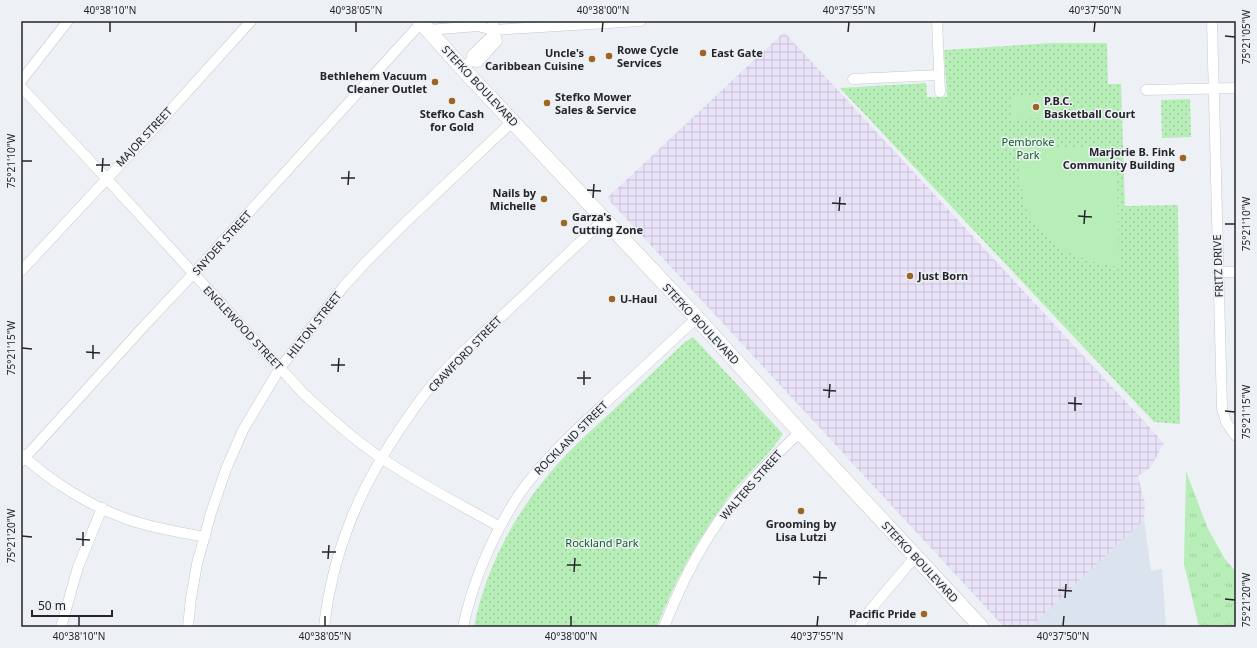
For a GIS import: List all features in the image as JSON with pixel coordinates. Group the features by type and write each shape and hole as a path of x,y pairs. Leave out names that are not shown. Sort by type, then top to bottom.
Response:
{"main road":[{"name":"STEFKO BOULEVARD","path":"423,25 467,65 513,121 981,627"}],"street":[{"path":"21,81 68,21"},
{"name":"MAJOR STREET","path":"21,271 106,178 158,124 251,21"},
{"path":"423,25 478,26 493,28 641,21"},
{"path":"937,21 940,92"},
{"name":"FRITZ DRIVE","path":"1212,21 1222,408 1226,422 1236,436"},
{"name":"SNYDER STREET","path":"22,458 423,25"},
{"path":"467,65 478,62 497,41 493,28"},
{"path":"853,79 939,75"},
{"name":"ENGLEWOOD STREET","path":"21,87 303,393 338,426 401,470 500,527"},
{"path":"1146,90 1236,88"},
{"name":"HILTON STREET","path":"188,627 197,564 211,513 226,469 243,430 280,368 344,286 366,262 513,121"},
{"name":"CRAWFORD STREET","path":"324,627 332,584 344,537 350,521 382,458 422,398 448,367 604,220"},
{"path":"1218,272 1236,272"},
{"name":"ROCKLAND STREET","path":"463,627 472,592 500,527 519,496 543,464 696,318"},
{"name":"WALTERS STREET","path":"664,627 690,571 717,524 743,491 800,432"},
{"path":"22,458 68,490 126,519 153,527 204,537"},
{"path":"61,627 78,567 102,508"},
{"path":"859,627 871,608 915,557"}],"shaded area":[{"path":"784,32 1164,443 1151,467 1138,476 1145,504 1144,520 1030,627 1004,627 607,198"},
{"path":"1144,520 1151,571 1162,569 1166,627 1030,627"}],"green space":[{"name":"Pembroke Park","path":"1052,43 1107,43 1108,84 1121,84 1125,206 1178,205 1180,424 1154,422 840,88 926,83 927,97 947,97 944,50"},
{"name":"P.B.C. Basketball Court","path":"1059,94 1060,117 1013,119 1012,97"},
{"path":"1190,99 1191,137 1162,138 1161,100"},
{"path":"1116,146 1119,267 1084,259 1062,248 1044,233 1030,215 1025,203 1018,149"},
{"name":"Rockland Park","path":"693,337 783,434 771,450 731,494 709,525 680,575 657,627 474,627 484,588 500,549 520,513 532,496 551,471 576,445 685,342"},
{"path":"1186,471 1208,529 1225,559 1236,572 1236,627 1199,627 1184,564"}],"place":[{"name":"East Gate","path":"703,53"},
{"name":"Rowe Cycle Services","path":"609,56"},
{"name":"Uncle's Caribbean Cuisine","path":"592,59"},
{"name":"Bethlehem Vacuum Cleaner Outlet","path":"435,82"},
{"name":"Stefko Cash for Gold","path":"452,101"},
{"name":"Stefko Mower Sales & Service","path":"547,103"},
{"name":"P.B.C. Basketball Court","path":"1036,107"},
{"name":"Marjorie B. Fink Community Building","path":"1183,158"},
{"name":"Nails by Michelle","path":"544,199"},
{"name":"Garza's Cutting Zone","path":"564,223"},
{"name":"Just Born","path":"910,276"},
{"name":"U-Haul","path":"612,299"},
{"name":"Grooming by Lisa Lutzi","path":"801,511"},
{"name":"Pacific Pride","path":"924,614"}]}
